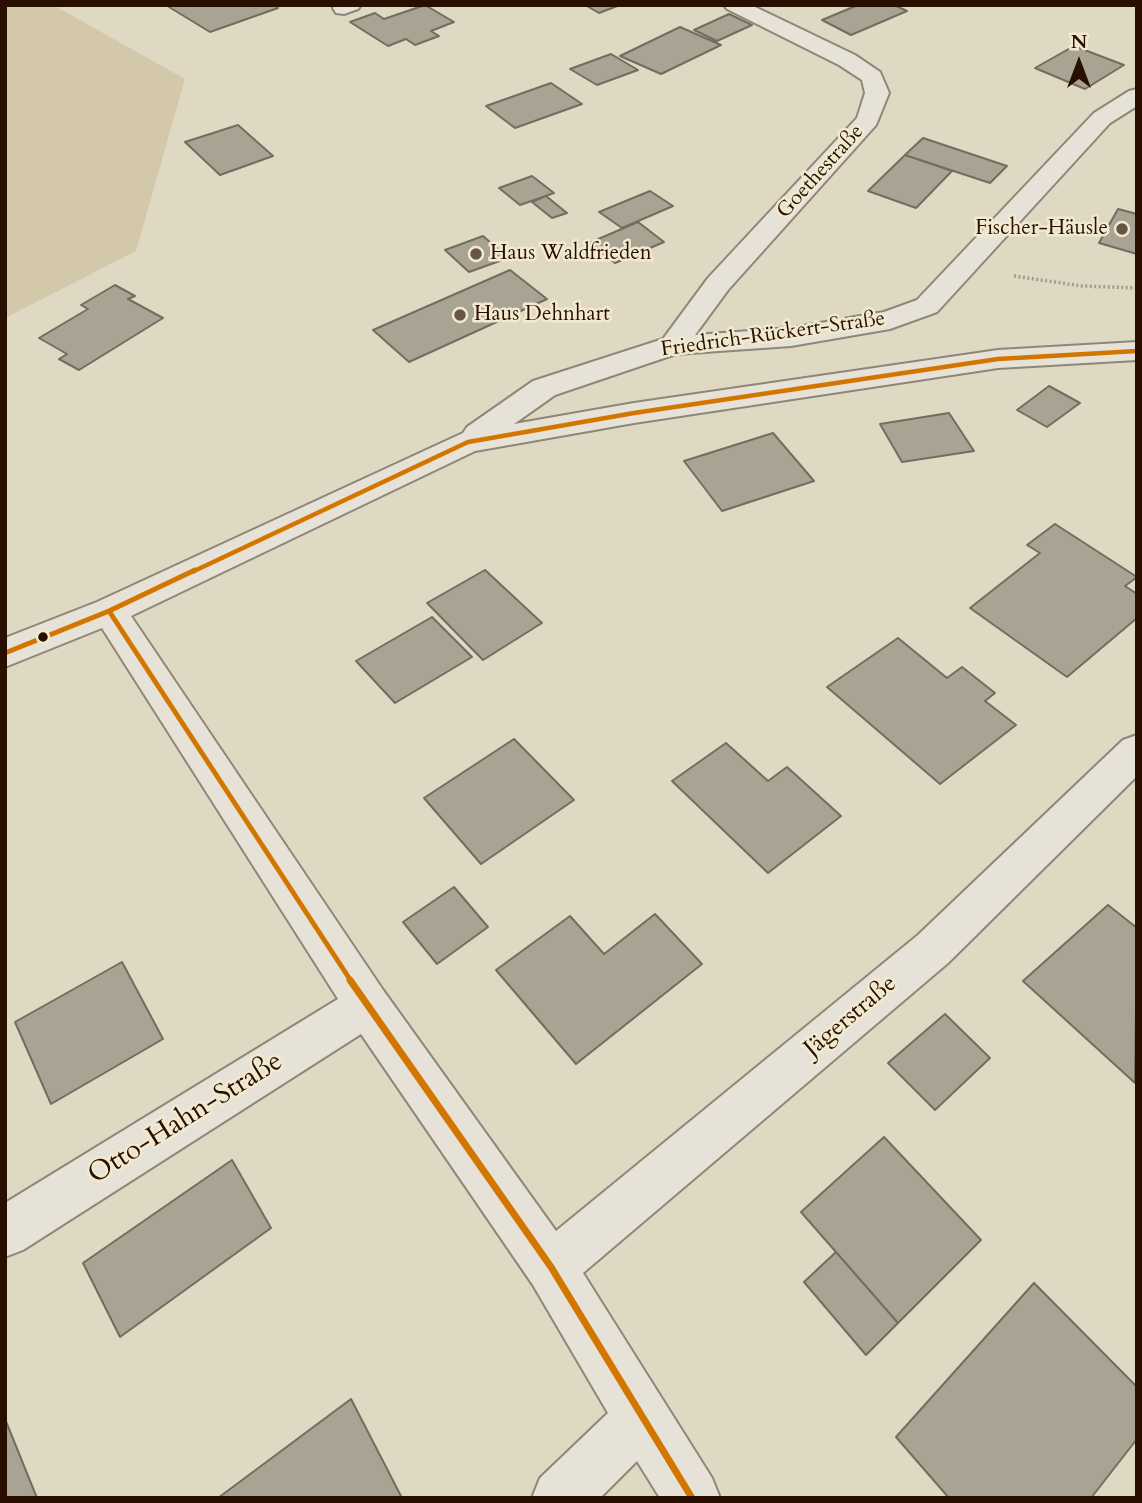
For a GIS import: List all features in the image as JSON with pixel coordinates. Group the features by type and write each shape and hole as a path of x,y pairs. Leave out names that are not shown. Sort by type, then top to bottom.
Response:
{"street":[{"name":"Goethestraße","path":"673,345 718,284 868,120 877,93 872,77 847,60 734,5"},
{"path":"762,17 791,5"},
{"name":"Friedrich-Rückert-Straße","path":"468,442 544,388 673,345 791,337 890,320 927,306 1102,118 1137,96"},
{"path":"5,653 109,611 468,442 634,413 998,359 1137,351"},
{"path":"109,611 368,1005 551,1267 692,1498"},
{"name":"Jägerstraße","path":"551,1267 933,950 1137,751"},
{"name":"Otto-Hahn-Straße","path":"5,1232 368,1005"},
{"path":"560,1498 641,1418"}],"path":[{"path":"971,259 1021,278 1082,286 1137,288"}],"shaded area":[{"path":"5,5 53,5 185,79 136,251 5,318"}],"building":[{"path":"274,5 278,8 210,32 169,7"},
{"path":"425,5 454,22 431,31 439,36 415,45 406,39 388,46 350,22 375,13 384,19"},
{"path":"585,5 620,5 599,13"},
{"path":"858,5 894,5 907,11 851,35 822,20"},
{"path":"729,14 752,25 717,41 694,30"},
{"path":"680,27 721,45 661,74 620,56"},
{"path":"1074,46 1124,65 1085,89 1035,68"},
{"path":"611,54 638,70 597,85 570,69"},
{"path":"551,83 582,104 515,128 486,106"},
{"path":"238,125 273,156 220,175 185,142"},
{"path":"923,138 1007,166 990,183 905,155"},
{"path":"905,155 952,171 916,208 868,191"},
{"path":"532,176 554,193 520,205 499,188"},
{"path":"650,191 673,206 622,228 599,212"},
{"path":"546,196 567,213 552,218 532,202"},
{"name":"Fischer-Häusle","path":"1118,209 1137,214 1137,254 1099,243"},
{"path":"638,222 664,242 615,263 589,243"},
{"name":"Haus Waldfrieden","path":"483,236 508,258 469,272 445,250"},
{"name":"Haus Dehnhart","path":"510,270 547,299 409,362 373,330"},
{"path":"115,285 135,296 128,299 163,318 79,370 59,359 67,354 39,338 88,309 81,305"},
{"path":"1049,386 1080,403 1047,427 1017,410"},
{"path":"949,413 974,451 902,462 880,424"},
{"path":"773,433 814,481 722,511 684,461"},
{"path":"1055,524 1137,577 1125,586 1137,594 1137,618 1067,677 970,608 1040,553 1027,545"},
{"path":"485,570 542,623 483,660 427,603"},
{"path":"432,617 472,657 395,703 356,661"},
{"path":"898,638 947,678 962,667 995,693 985,701 1016,725 940,784 827,687"},
{"path":"514,739 574,800 481,864 424,798"},
{"path":"726,743 768,781 787,767 841,816 768,873 672,781"},
{"path":"454,887 488,927 437,964 403,922"},
{"path":"1108,905 1137,928 1135,1083 1023,981"},
{"path":"655,914 702,964 576,1064 496,970 570,916 604,954"},
{"path":"122,962 163,1039 51,1104 15,1022"},
{"path":"945,1014 990,1058 935,1110 888,1063"},
{"path":"884,1137 981,1240 898,1323 801,1212"},
{"path":"232,1160 271,1228 120,1337 83,1263"},
{"path":"836,1252 898,1323 866,1355 804,1282"},
{"path":"1034,1283 1137,1387 1137,1439 1091,1498 949,1498 896,1437"},
{"path":"351,1399 402,1498 218,1498"},
{"path":"5,1419 37,1498 5,1498"}],"transit line":[{"path":"5,653 109,611 468,442 634,413 998,359 1137,351"},
{"path":"109,611 367,1005 551,1267 692,1498"}],"place":[{"name":"Fischer-Häusle","path":"1122,229"},
{"name":"Haus Waldfrieden","path":"476,254"},
{"name":"Haus Dehnhart","path":"460,315"}]}
